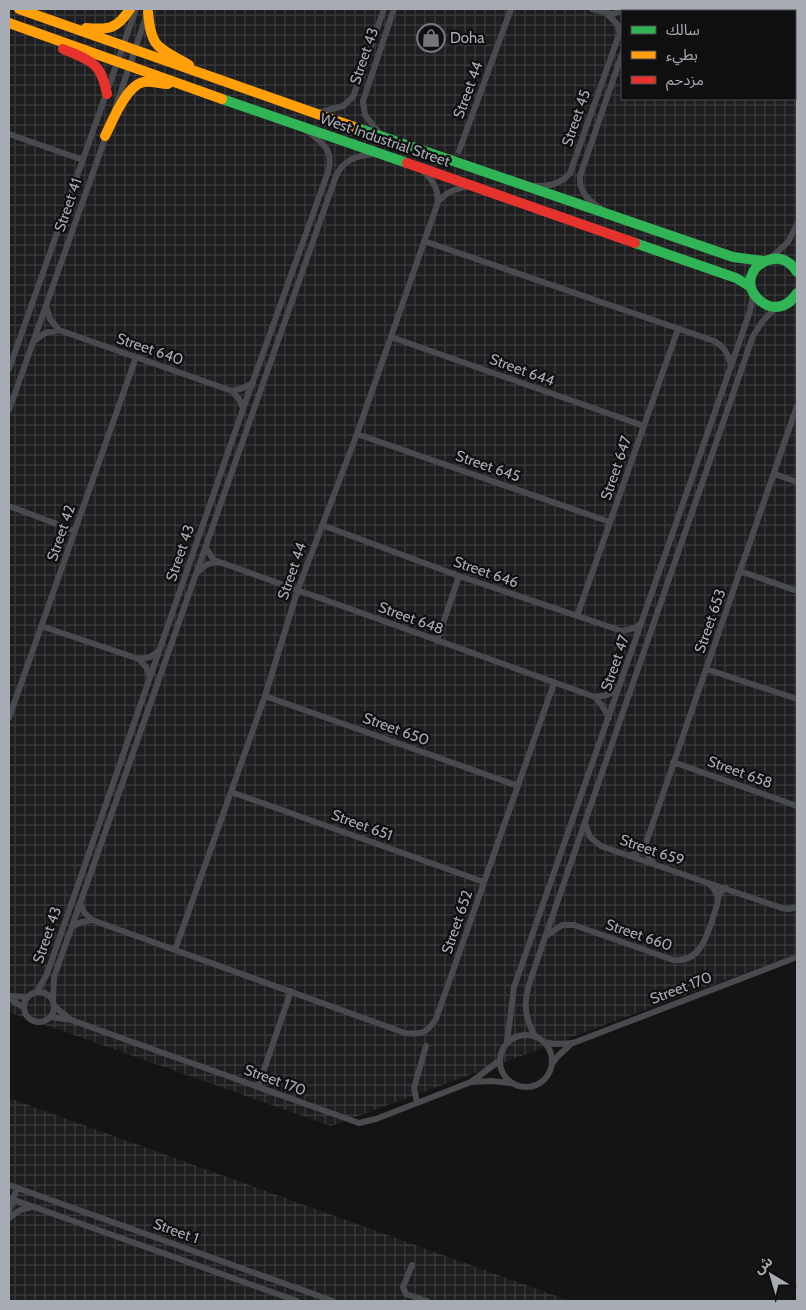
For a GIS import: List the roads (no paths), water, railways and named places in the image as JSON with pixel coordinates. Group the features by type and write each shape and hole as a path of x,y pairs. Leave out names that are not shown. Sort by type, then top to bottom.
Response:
{"main road":[{"name":"West Industrial Street","path":"19,9 316,114 733,257 785,260 797,267"},
{"path":"66,25 101,30 113,28 123,21 130,9"},
{"path":"149,10 149,30 152,42 160,49 204,75"},
{"name":"West Industrial Street","path":"9,23 736,278 752,291 761,302 768,306 776,307"},
{"path":"43,35 63,49 96,65 104,77 107,94"},
{"path":"105,136 128,94 136,84 148,82 182,85"},
{"path":"752,291 753,272 766,260"},
{"path":"776,307 793,302 797,293"}],"street":[{"name":"Street 41","path":"9,369 136,9"},
{"name":"Street 43","path":"316,114 337,109 352,97 384,9"},
{"name":"Street 43","path":"382,136 365,115 363,101 394,9"},
{"name":"Street 44","path":"459,151 511,9"},
{"path":"592,9 607,14 614,20 620,33"},
{"name":"Street 41","path":"9,410 149,10"},
{"path":"607,14 621,12"},
{"name":"Street 45","path":"526,186 552,185 570,173 621,30"},
{"name":"Street 45","path":"610,215 586,197 582,190 580,176 621,57"},
{"name":"Street 43","path":"37,992 47,974 330,164 326,148 304,128"},
{"path":"9,134 83,160"},
{"name":"Street 43","path":"54,1003 54,977 336,176 348,160 359,156 379,154"},
{"path":"419,167 437,189 438,202"},
{"path":"438,202 447,192 474,186"},
{"name":"Street 44","path":"175,950 265,696 298,589 357,434 438,202"},
{"path":"766,260 788,242 797,224"},
{"path":"424,241 720,344 726,352 731,366"},
{"name":"Street 47","path":"507,1042 514,987 750,311 752,291"},
{"path":"33,342 44,333 59,330 50,319 46,306"},
{"name":"Street 47","path":"535,1036 526,1018 527,994 584,822 754,336 762,322 776,307"},
{"name":"Street 647","path":"577,616 678,329"},
{"name":"Street 640","path":"59,330 232,391"},
{"name":"Street 644","path":"391,336 644,426"},
{"name":"Street 42","path":"9,718 136,357"},
{"path":"243,409 232,391 253,383"},
{"name":"Street 653","path":"646,843 797,406"},
{"name":"Street 645","path":"357,434 610,522"},
{"path":"775,474 797,482"},
{"path":"9,506 75,531"},
{"name":"Street 646","path":"322,525 459,576 622,631 635,628 642,622"},
{"path":"206,548 210,556 217,561"},
{"path":"197,572 206,565 217,561"},
{"name":"Street 648","path":"217,561 595,698"},
{"path":"740,571 797,590"},
{"path":"436,641 459,576"},
{"path":"41,626 140,659 150,677"},
{"path":"140,659 159,651"},
{"path":"706,669 797,699"},
{"name":"Street 652","path":"92,920 405,1033 422,1033 436,1019 554,683"},
{"path":"608,718 603,707 595,698 607,695 618,689"},
{"name":"Street 650","path":"265,696 518,786"},
{"name":"Street 658","path":"674,762 797,806"},
{"name":"Street 651","path":"231,792 484,882"},
{"name":"Street 659","path":"584,822 594,842 629,856 782,908 797,907"},
{"path":"629,856 639,852 646,843"},
{"path":"646,843 648,854 654,864"},
{"path":"708,883 718,897"},
{"path":"718,897 726,888"},
{"name":"Street 660","path":"546,937 558,927 574,925 673,960 688,960 701,949 716,908 718,897"},
{"path":"80,903 84,912 92,920"},
{"path":"71,928 81,922 92,920"},
{"name":"Street 170","path":"544,1042 554,1044 573,1043 797,957"},
{"path":"258,1087 291,991"},
{"path":"9,997 28,997 37,992 46,994 54,1003 50,1017 40,1022 34,1022 26,1014 24,1008 28,997"},
{"path":"9,997 24,1008"},
{"name":"Street 170","path":"54,1003 71,1020"},
{"name":"Street 170","path":"50,1017 71,1020 359,1122 376,1119 471,1082 499,1061"},
{"path":"517,1036 535,1036 549,1048 552,1064 547,1077 537,1085 524,1088 511,1084 502,1074 499,1061 503,1048 507,1042 517,1036"},
{"name":"Street 170","path":"552,1064 573,1043"},
{"path":"417,1103 414,1088 426,1046"},
{"name":"Street 170","path":"471,1082 491,1081 511,1084"},
{"name":"Street 1","path":"9,1185 333,1301"},
{"path":"9,1212 11,1199 17,1188"},
{"name":"Street 1","path":"11,1199 297,1301"},
{"path":"9,1218 20,1210 33,1207"},
{"path":"202,1267 206,1256"},
{"path":"412,1265 403,1287 406,1294 427,1301"}],"place":[{"name":"Doha","path":"431,38"}]}
